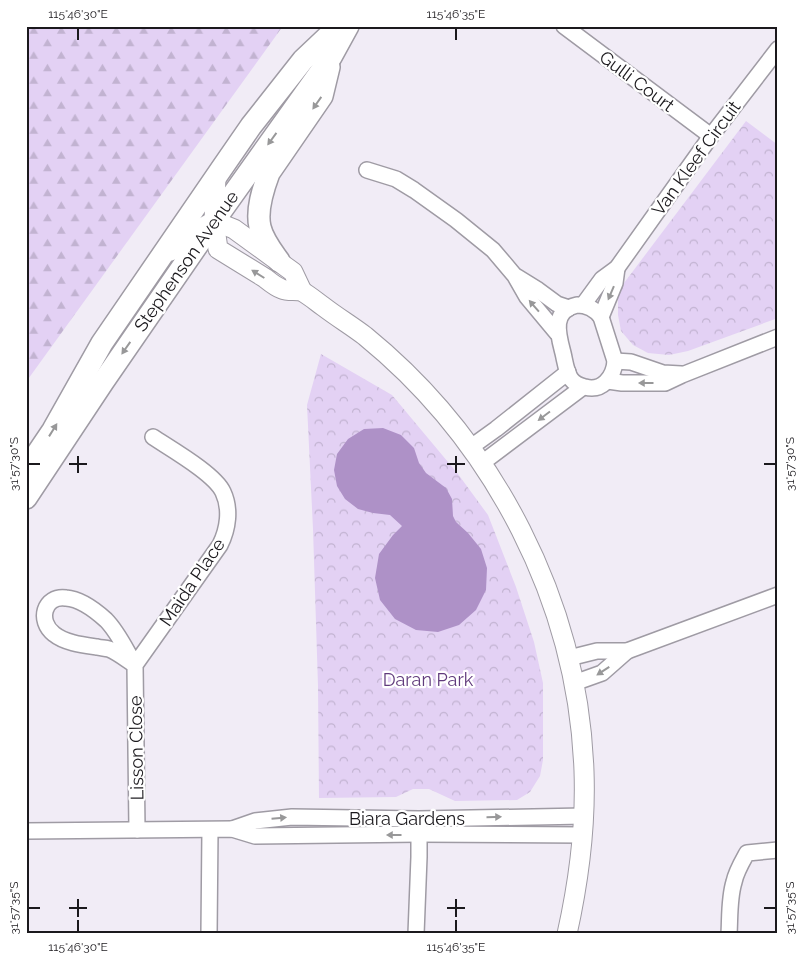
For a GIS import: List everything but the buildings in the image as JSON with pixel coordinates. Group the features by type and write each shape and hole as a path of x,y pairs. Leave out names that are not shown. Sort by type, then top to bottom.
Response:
{"main road":[{"name":"Stephenson Avenue","path":"26,470 53,430 102,343 251,126 303,60 339,26"},
{"name":"Stephenson Avenue","path":"26,498 214,221 332,57 348,26"},
{"path":"280,261 266,241 260,227 259,214 264,187 268,173 322,96 332,57"}],"street":[{"name":"Gulli Court","path":"564,26 710,136"},
{"name":"Van Kleef Circuit","path":"576,307 602,279 617,268 710,136 778,49"},
{"path":"367,170 396,179 414,190 456,220 493,250 515,276 527,297 558,333"},
{"path":"216,177 214,221 218,249 283,290 302,292 364,336 407,373 442,412 482,463 508,505 539,567 570,658 580,720 584,771 584,816 581,855 567,934"},
{"path":"214,221 234,229 280,261 293,272 302,292"},
{"path":"102,343 179,241 214,221"},
{"name":"Van Kleef Circuit","path":"601,317 615,283 617,268"},
{"path":"515,276 558,304 592,308 598,312 615,361 613,372 608,381 599,387 583,387 572,380 568,372 558,333 558,321 563,314 576,307"},
{"path":"608,381 622,383 665,383 682,374 778,337"},
{"path":"615,361 631,362 663,373 682,374"},
{"path":"471,447 568,372"},
{"path":"482,463 583,387"},
{"name":"Maida Place","path":"135,665 220,545 227,528 228,518 226,500 218,484 203,471 153,437"},
{"path":"570,658 597,652 628,651 778,595"},
{"name":"Lisson Close","path":"135,665 109,649 59,638 52,633 44,620 44,611 48,604 55,599 64,597 75,599 95,611 107,621 117,634 135,665 137,830"},
{"path":"574,683 602,674 628,651"},
{"name":"Biara Gardens","path":"26,831 232,829 255,821 292,817 419,819 584,816"},
{"path":"416,934 419,819"},
{"name":"Biara Gardens","path":"232,829 256,836 419,834 583,835"},
{"path":"209,934 210,830"},
{"path":"729,934 733,883 747,853 778,850"}],"green space":[{"path":"26,26 283,26 26,382"},
{"path":"746,121 778,145 778,318 688,351 669,355 648,353 633,345 621,331 618,315 618,291"},
{"name":"Daran Park","path":"321,354 392,395 458,474 488,515 516,587 534,642 543,683 543,760 540,776 530,792 517,800 455,801 429,789 413,789 396,797 319,798 318,686 307,405"}],"shaded area":[{"path":"383,428 401,435 414,448 419,463 426,473 446,488 452,499 453,516 456,522 481,549 487,568 486,590 476,610 459,625 438,632 416,630 395,619 380,600 375,578 379,554 402,526 390,515 358,509 345,499 337,486 334,470 337,454 348,439 364,429"}]}
